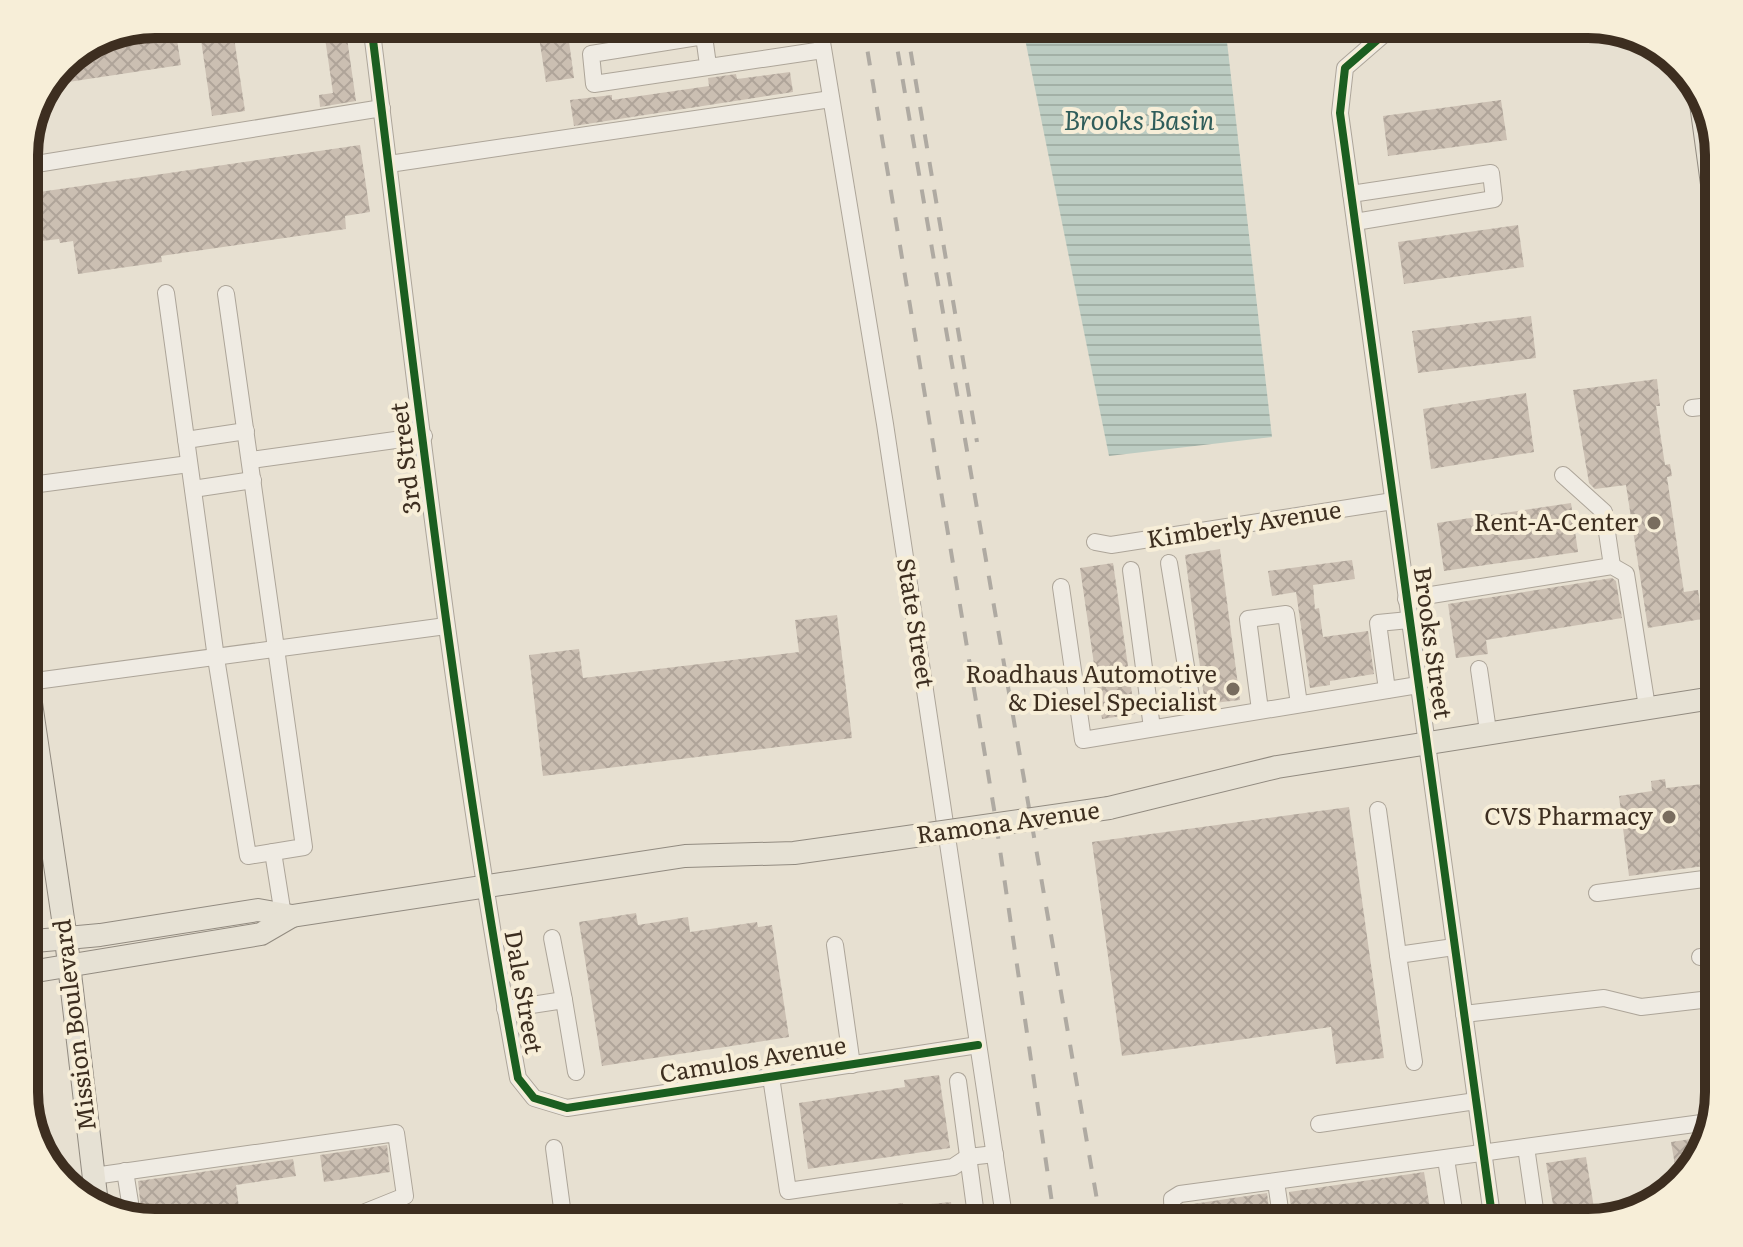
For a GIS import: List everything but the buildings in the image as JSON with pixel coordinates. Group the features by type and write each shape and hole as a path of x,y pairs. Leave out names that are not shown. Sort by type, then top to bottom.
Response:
{"main road":[{"name":"Ramona Avenue","path":"38,941 258,910 287,916 685,856 794,853 1109,808 1277,767 1425,741 1705,699"},
{"name":"Mission Boulevard","path":"38,750 66,939 96,1192"},
{"name":"Ramona Avenue","path":"38,971 261,934 287,916"}],"street":[{"name":"3rd Street","path":"373,38 446,626 483,887"},
{"path":"691,38 591,54 594,84 823,50"},
{"path":"704,38 708,65"},
{"name":"State Street","path":"821,38 885,424 1003,1209"},
{"name":"Brooks Street","path":"1376,38 1345,68 1340,113 1491,1209"},
{"path":"389,164 831,99"},
{"path":"38,164 382,108"},
{"path":"1351,194 1491,173 1494,199 1355,222"},
{"path":"166,293 216,658 248,856 304,847 226,294"},
{"path":"1692,408 1705,407"},
{"path":"186,440 246,431"},
{"path":"251,460 424,436"},
{"path":"38,484 189,464"},
{"path":"1563,475 1604,512 1612,566"},
{"path":"193,489 253,480"},
{"name":"Kimberly Avenue","path":"1095,542 1111,545 1393,501"},
{"path":"1169,563 1195,721"},
{"path":"1406,599 1612,566 1626,574 1647,707"},
{"path":"1131,570 1152,728"},
{"path":"1061,587 1083,740 1418,685"},
{"path":"1260,710 1248,619 1286,614 1299,704"},
{"path":"1387,690 1378,623 1409,620"},
{"path":"38,681 446,626"},
{"path":"1479,669 1488,731"},
{"path":"1378,810 1414,1062"},
{"path":"273,852 287,916"},
{"path":"1597,893 1705,879"},
{"name":"Dale Street","path":"483,887 518,1078 534,1098"},
{"path":"552,938 576,1072"},
{"path":"835,945 852,1065"},
{"path":"1398,955 1454,947"},
{"path":"1700,957 1705,957"},
{"path":"1464,1014 1604,998 1641,1007 1705,1000"},
{"path":"505,1009 564,1000"},
{"name":"Camulos Avenue","path":"534,1098 567,1108 978,1045"},
{"path":"771,1077 788,1191 953,1167 968,1157 995,1154"},
{"path":"958,1081 975,1209"},
{"path":"1319,1124 1476,1101"},
{"path":"1172,1209 1172,1199 1180,1194 1700,1123"},
{"path":"94,1176 396,1133 405,1196 373,1209"},
{"path":"1526,1147 1535,1209"},
{"path":"554,1148 562,1209"},
{"path":"1446,1159 1454,1209"},
{"path":"125,1171 131,1206"},
{"path":"1276,1182 1280,1209"}],"water":[{"name":"Brooks Basin","path":"1025,38 1227,38 1272,437 1109,456"}],"railway":[{"path":"865,38 994,809 1053,1209"},
{"path":"895,38 1099,1209"},
{"path":"908,38 977,442"}],"cycle path":[{"path":"373,38 455,684 518,1078 534,1098 567,1108 978,1045"},
{"path":"1380,38 1345,68 1340,113 1491,1209"}],"place":[{"name":"Rent-A-Center","path":"1654,523"},
{"name":"Roadhaus Automotive & Diesel Specialist","path":"1233,689"},
{"name":"CVS Pharmacy","path":"1669,817"}]}
